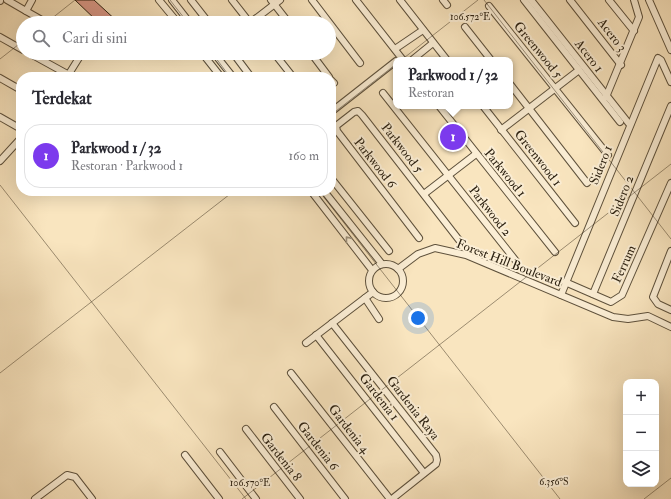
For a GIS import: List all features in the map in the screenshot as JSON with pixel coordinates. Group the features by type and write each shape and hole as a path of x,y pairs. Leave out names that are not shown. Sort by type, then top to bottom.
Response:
{"street":[{"path":"7,0 35,16"},
{"path":"26,11 32,0"},
{"path":"159,0 172,16"},
{"path":"172,0 185,16"},
{"path":"191,0 204,16"},
{"path":"232,0 245,16"},
{"path":"258,16 273,2 280,0"},
{"path":"312,0 324,16"},
{"path":"356,0 395,49 398,57"},
{"path":"400,0 444,57"},
{"path":"524,0 620,122"},
{"name":"Acero 1","path":"531,0 630,125"},
{"name":"Acero 3","path":"570,0 621,64"},
{"path":"609,0 634,31"},
{"path":"606,96 621,64 639,17 634,0"},
{"path":"649,0 671,50"},
{"path":"273,2 284,16"},
{"name":"Greenwood 5","path":"489,6 608,155"},
{"path":"465,28 489,57"},
{"path":"395,49 422,30"},
{"path":"336,32 360,63"},
{"path":"0,37 16,46"},
{"path":"416,57 433,44"},
{"name":"Sidero 1","path":"561,295 565,282 659,58 671,82"},
{"path":"41,60 61,72"},
{"path":"70,72 78,60"},
{"path":"208,60 217,72"},
{"path":"220,60 229,72"},
{"path":"238,60 248,72"},
{"path":"279,60 288,72"},
{"path":"316,60 325,72"},
{"path":"336,108 393,64"},
{"path":"501,130 579,70"},
{"path":"0,78 16,87"},
{"path":"513,88 587,183"},
{"name":"Parkwood 2","path":"383,92 393,105"},
{"name":"Sidero 2","path":"593,294 671,106"},
{"name":"Parkwood 2","path":"396,109 516,261"},
{"name":"Parkwood 1","path":"441,109 555,252"},
{"name":"Greenwood 1","path":"485,109 575,223"},
{"name":"Parkwood 6","path":"362,115 358,111 354,112 336,126 336,131 419,238"},
{"name":"Parkwood 5","path":"362,115 459,240"},
{"path":"0,118 16,126"},
{"path":"1,158 16,143"},
{"path":"424,194 476,154"},
{"name":"Ferrum","path":"565,282 611,302 622,295 671,183"},
{"path":"336,184 389,252"},
{"path":"315,196 372,270"},
{"path":"328,196 382,264"},
{"name":"Forest Hill Boulevard","path":"398,269 418,254 435,248 466,255 614,317 628,319 648,316 671,327"},
{"path":"671,251 653,297 658,304 671,310"},
{"path":"382,264 394,266 398,269 403,280 402,286 395,295 383,298 373,292 368,281 372,270 382,264"},
{"path":"306,343 373,292"},
{"path":"365,298 379,319"},
{"name":"Gardenia Raya","path":"332,323 436,455 436,464 391,499"},
{"name":"Gardenia 1","path":"316,335 424,473"},
{"name":"Gardenia 4","path":"291,373 391,499"},
{"name":"Gardenia 6","path":"274,407 345,499"},
{"name":"Gardenia 8","path":"246,429 300,499"},
{"path":"220,452 256,499"},
{"path":"185,455 219,499"},
{"path":"38,498 67,475 72,475 92,499"}],"building":[{"path":"75,0 94,0 111,16 92,16"}],"place":[{"name":"Parkwood 1 / 32","path":"453,137"}]}
